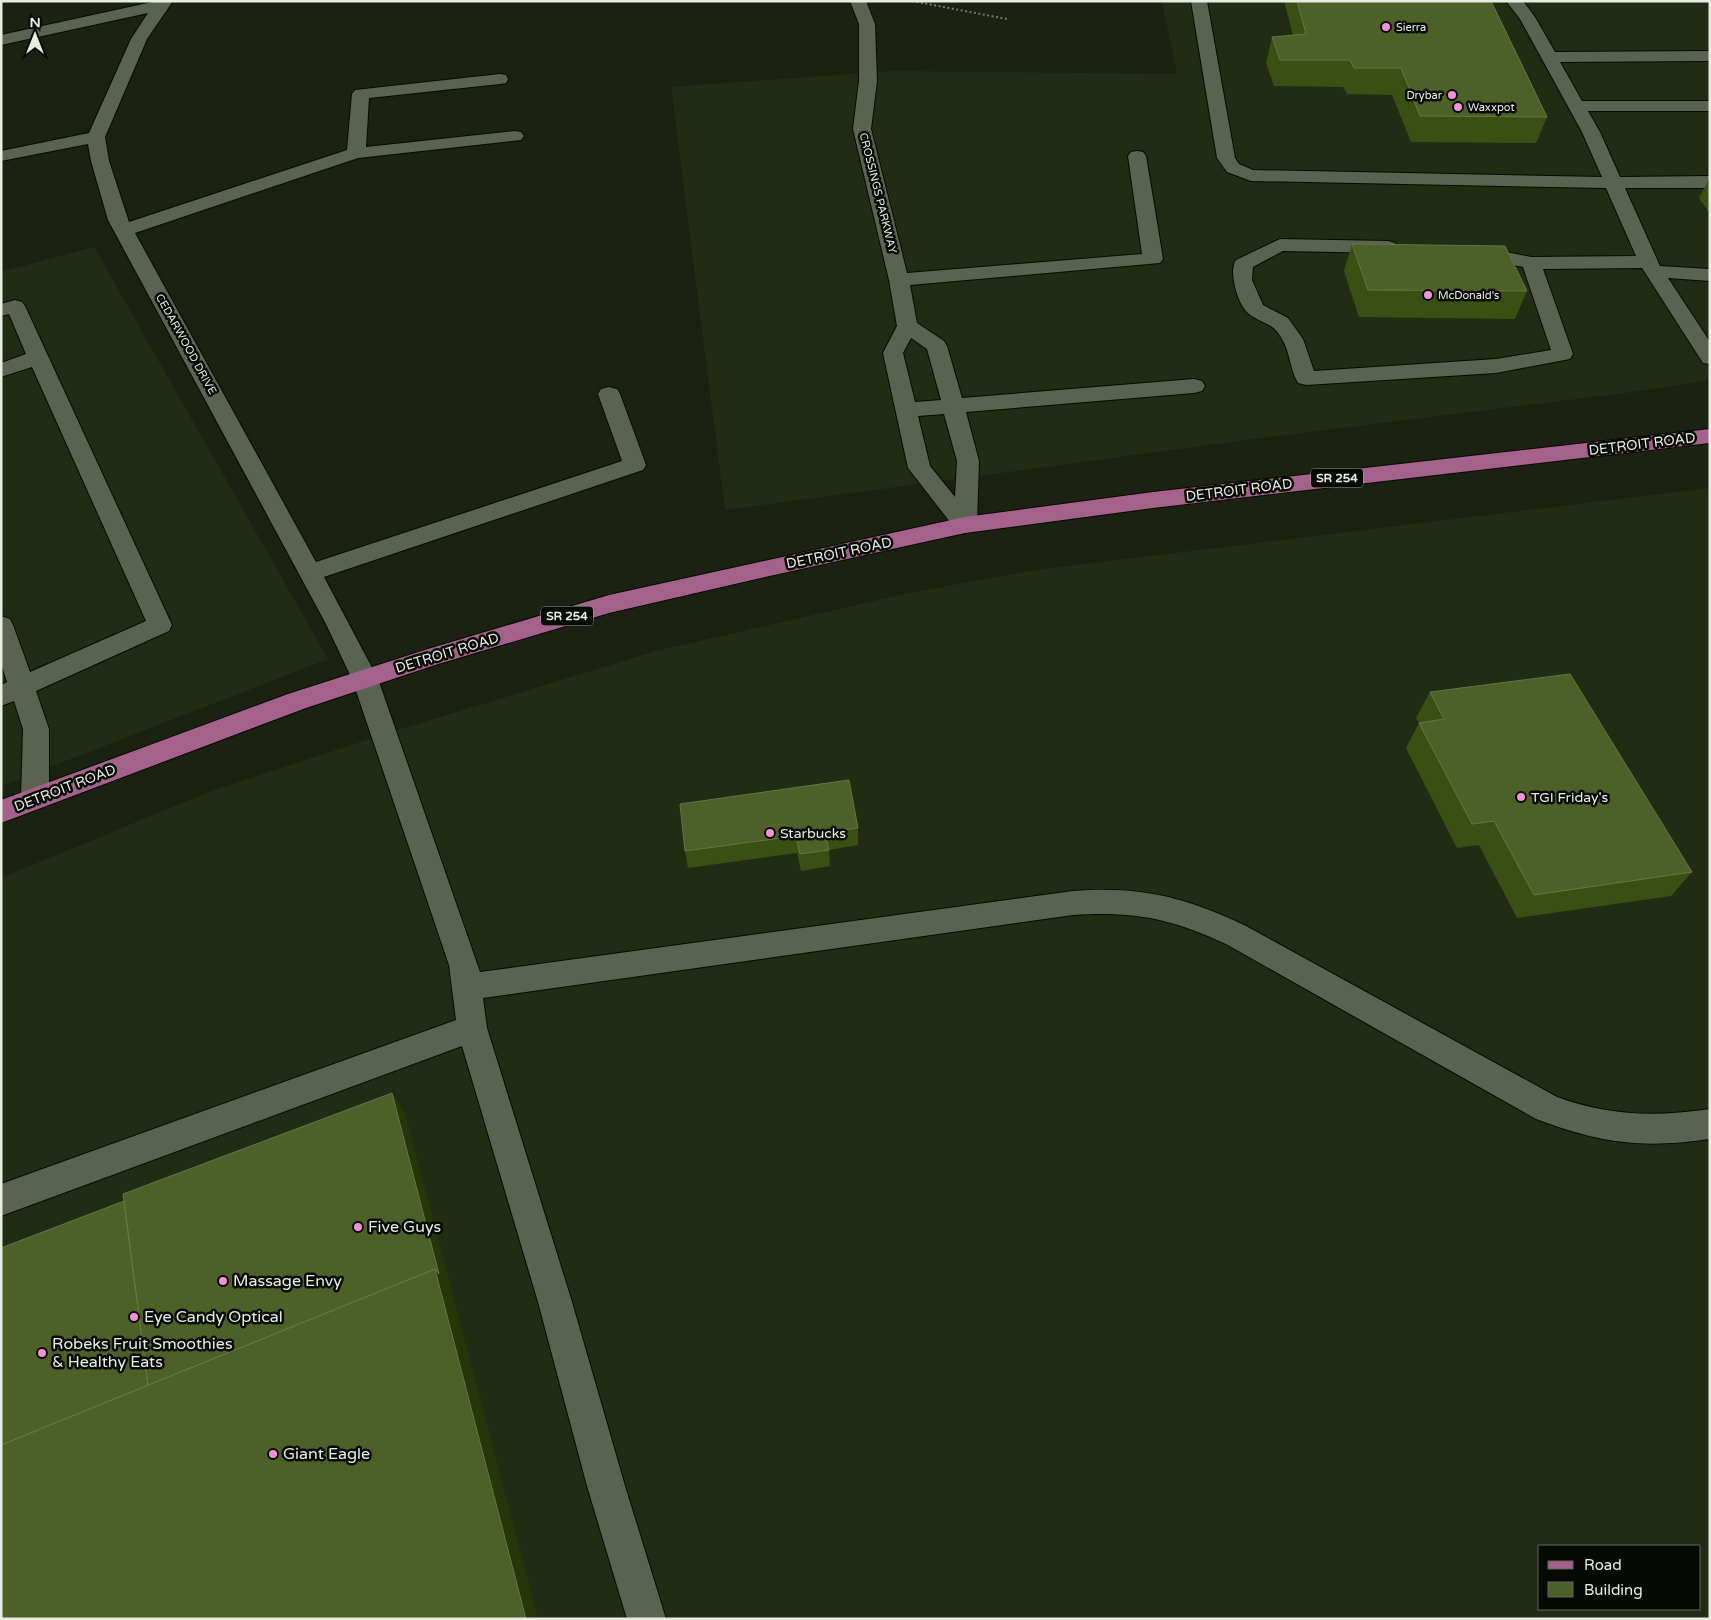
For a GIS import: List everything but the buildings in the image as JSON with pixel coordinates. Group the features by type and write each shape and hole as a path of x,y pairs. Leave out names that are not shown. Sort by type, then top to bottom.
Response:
{"main road":[{"name":"DETROIT ROAD","path":"1,812 297,701 428,658 609,604 965,525 1153,500 1710,436"}],"street":[{"name":"CROSSINGS PARKWAY","path":"858,1 867,24 868,81 862,129 899,280 907,326"},
{"path":"1199,1 1226,158 1233,168 1252,175 1710,182"},
{"path":"1514,1 1527,17 1591,132 1614,165 1613,182 1651,266 1710,358"},
{"path":"1,40 163,4"},
{"path":"1,156 96,137 139,38 163,4"},
{"path":"1549,57 1710,56"},
{"path":"356,153 361,94 500,79"},
{"path":"1577,106 1710,106"},
{"path":"124,230 356,153 515,136"},
{"name":"CEDARWOOD DRIVE","path":"96,137 100,161 118,220 338,624 365,679 464,965 472,1028 555,1302 606,1486 647,1619"},
{"path":"899,280 1153,259 1137,156"},
{"path":"1642,165 1710,165"},
{"path":"1404,248 1280,245 1243,264 1242,280 1255,309 1281,322 1293,339 1306,378 1496,366 1563,354 1530,263"},
{"path":"1462,249 1530,263 1651,266 1710,275"},
{"path":"1,310 15,306 160,625 12,691"},
{"path":"907,326 937,346 968,461 965,525 919,468 893,353 907,326"},
{"path":"1,370 39,358"},
{"path":"906,410 1194,386"},
{"path":"310,573 636,464 609,394"},
{"path":"1,625 12,691 36,729 35,798"},
{"path":"467,987 1073,903 1098,901 1143,903 1166,906 1236,934 1547,1108 1594,1124 1618,1129 1669,1131 1710,1124"},
{"path":"1,1200 472,1028"}],"path":[{"path":"912,1 1007,20"}],"shaded area":[{"path":"1162,1 1710,1 1710,380 1625,393 1254,439 725,510 671,87 892,71 1177,74"},
{"path":"94,247 328,659 1,786 1,272"},
{"path":"1710,488 1710,1619 1,1619 1,878 209,792 388,733 656,651 909,593 1035,570"}],"place":[{"name":"Sierra","path":"1386,27"},
{"name":"Drybar","path":"1452,95"},
{"name":"Waxxpot","path":"1458,107"},
{"name":"McDonald's","path":"1428,295"},
{"name":"TGI Friday's","path":"1521,797"},
{"name":"Starbucks","path":"770,833"},
{"name":"Five Guys","path":"358,1227"},
{"name":"Massage Envy","path":"223,1281"},
{"name":"Eye Candy Optical","path":"134,1317"},
{"name":"Robeks Fruit Smoothies & Healthy Eats","path":"42,1353"},
{"name":"Giant Eagle","path":"273,1454"}]}
